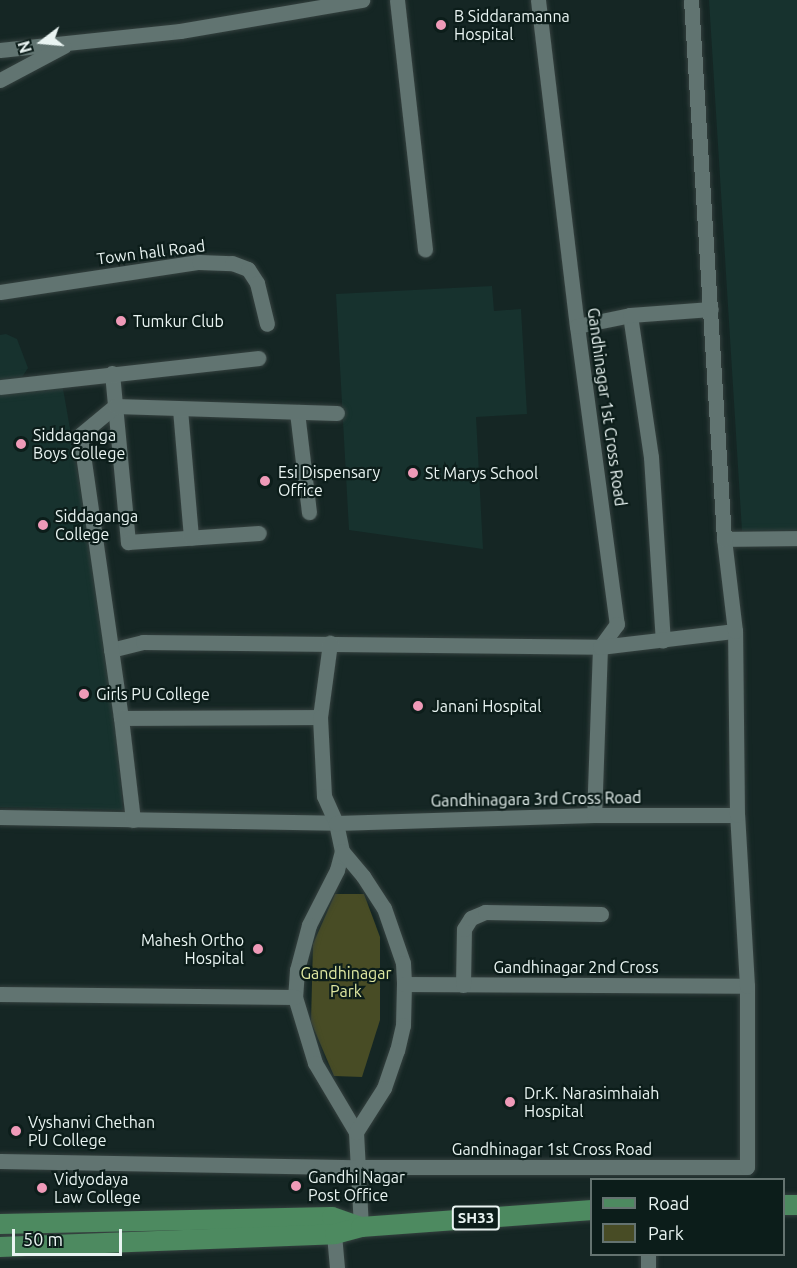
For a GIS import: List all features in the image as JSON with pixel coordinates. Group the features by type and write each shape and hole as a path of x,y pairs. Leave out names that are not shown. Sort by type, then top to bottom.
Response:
{"main road":[{"name":"SH33","path":"0,1224 361,1227 590,1210"},
{"name":"SH33","path":"0,1247 333,1226"}],"street":[{"path":"0,50 180,31 362,0"},
{"path":"397,0 425,249"},
{"name":"Gandhinagar 1st Cross Road","path":"538,0 577,326 618,624 600,647"},
{"path":"691,0 724,539 735,631 737,815 747,986"},
{"path":"0,80 72,42"},
{"name":"Town hall Road","path":"0,291 199,262 232,263 248,269 257,283 267,324"},
{"path":"577,326 630,315 711,309"},
{"path":"630,315 651,457 663,641"},
{"path":"0,387 258,358"},
{"path":"112,373 128,543 259,533"},
{"path":"133,820 121,718 80,435 115,406 336,413"},
{"path":"180,409 191,538"},
{"path":"297,412 309,512"},
{"path":"724,539 797,538"},
{"path":"111,650 143,642 600,647 735,631"},
{"path":"330,644 320,717 324,796 336,823 342,851 337,870 309,925 297,970 295,997 315,1063 356,1132 356,1167 361,1227"},
{"path":"594,814 600,647"},
{"path":"121,718 320,717"},
{"name":"Gandhinagara 3rd Cross Road","path":"0,818 336,823 594,814 737,815"},
{"path":"342,851 363,876 384,908 403,963 402,1025 397,1050 384,1088 356,1132"},
{"path":"463,985 464,929 471,918 485,912 601,914"},
{"name":"Gandhinagar 2nd Cross","path":"404,984 747,986"},
{"name":"Gandhinagar 1st Cross Road","path":"0,1161 356,1167 747,1167 747,986"},
{"path":"0,994 295,997"},
{"path":"333,1226 337,1268"}],"shaded area":[{"path":"709,0 797,0 797,530 742,531"},
{"name":"St Marys School","path":"492,286 494,311 521,309 527,414 476,417 483,549 349,530 336,294"},
{"path":"6,334 17,339 28,368 22,377 0,383 0,335"},
{"name":"Siddaganga College","path":"61,377 111,665 123,810 0,807 0,386"}],"green space":[{"name":"Gandhinagar Park","path":"335,894 364,894 380,937 380,1020 362,1077 334,1076 311,1022 313,944"}],"place":[{"name":"B Siddaramanna Hospital","path":"441,25"},
{"name":"Tumkur Club","path":"121,321"},
{"name":"Siddaganga Boys College","path":"21,444"},
{"name":"St Marys School","path":"413,473"},
{"name":"Esi Dispensary Office","path":"265,481"},
{"name":"Siddaganga College","path":"43,525"},
{"name":"Girls PU College","path":"84,694"},
{"name":"Janani Hospital","path":"418,706"},
{"name":"Mahesh Ortho Hospital","path":"258,949"},
{"name":"Dr.K. Narasimhaiah Hospital","path":"510,1102"},
{"name":"Vyshanvi Chethan PU College","path":"16,1131"},
{"name":"Gandhi Nagar Post Office","path":"296,1186"},
{"name":"Vidyodaya Law College","path":"42,1188"}]}
